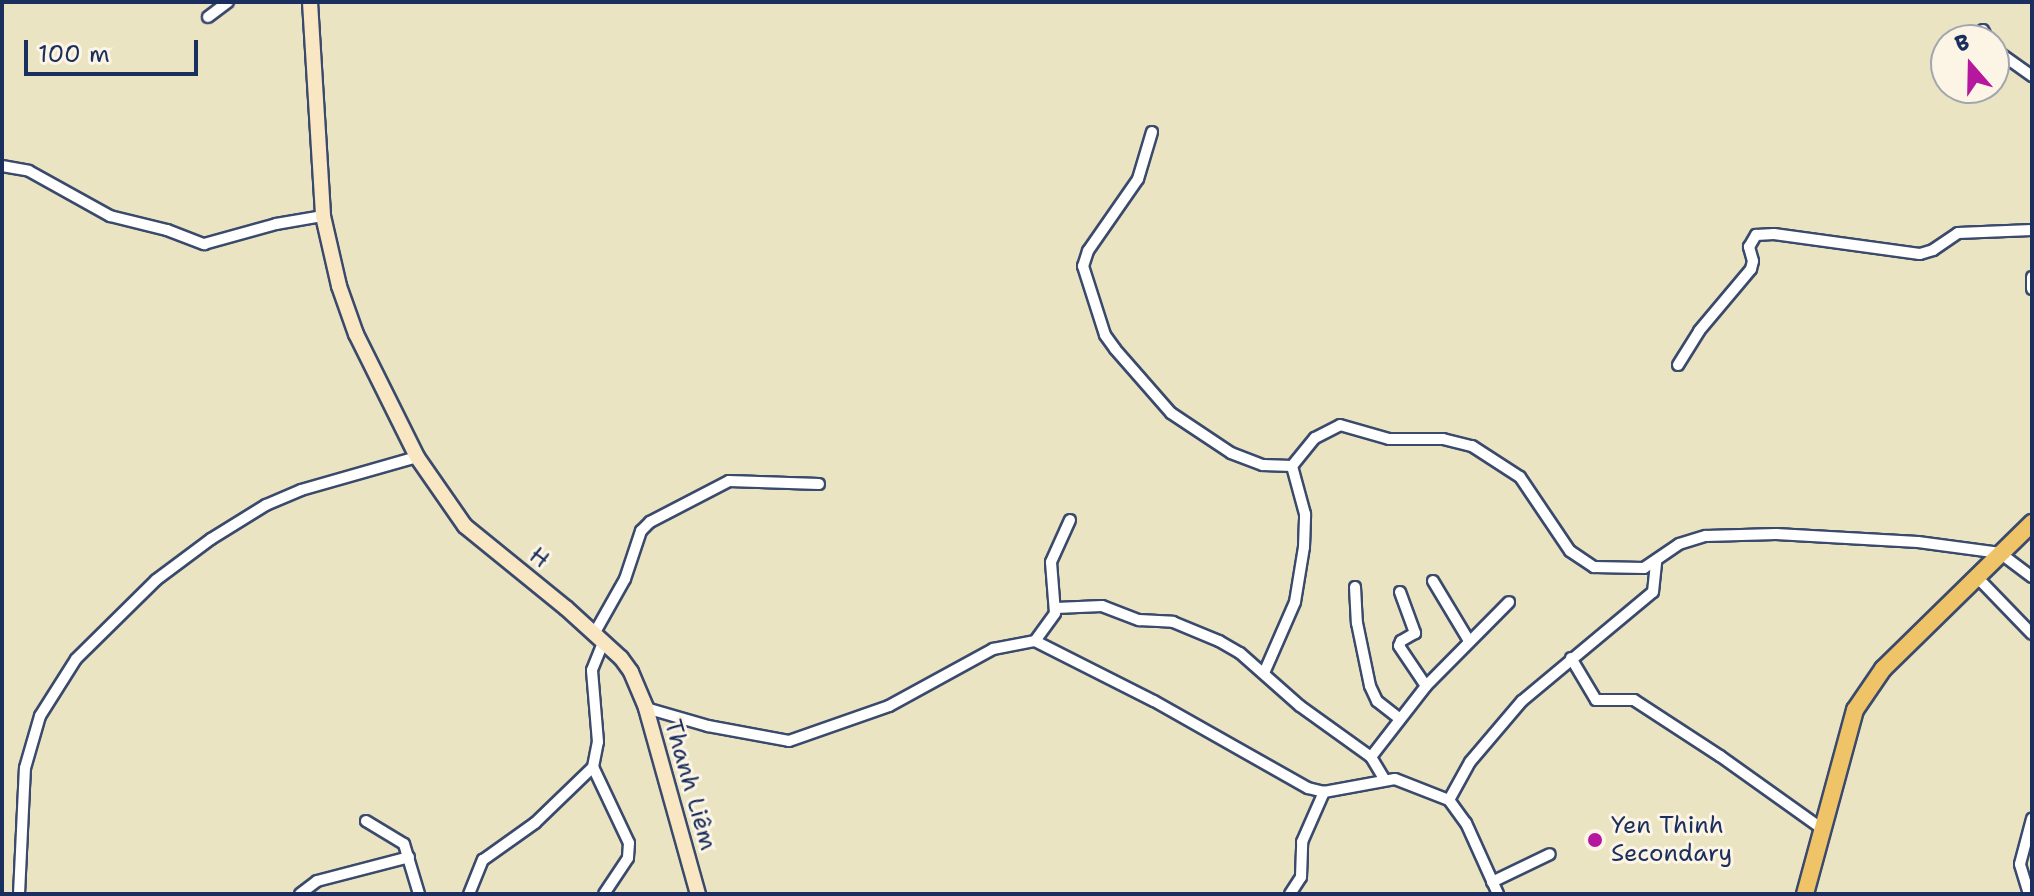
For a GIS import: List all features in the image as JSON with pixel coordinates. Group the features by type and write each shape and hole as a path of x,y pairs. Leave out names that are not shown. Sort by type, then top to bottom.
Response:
{"main road":[{"path":"1805,894 1848,732 1862,699 1883,669 2032,523"}],"street":[{"path":"208,17 228,2"},
{"name":"H","path":"310,2 323,216 339,286 356,334 417,457 465,526 621,658 639,688"},
{"path":"2010,60 2032,76"},
{"path":"1152,132 1138,179 1082,263 1105,335 1157,399 1196,433 1248,462 1292,466"},
{"path":"2,166 29,171 110,216 144,222 204,244 323,216"},
{"path":"1678,365 1699,331 1751,269 1753,261 1749,247 1756,235 1774,234 1920,254 1933,250 1958,233 2032,230"},
{"path":"2032,277 2032,289"},
{"path":"1292,466 1315,438 1340,425 1389,439 1453,440 1483,451 1520,477 1540,503 1548,524 1570,551 1594,567 1632,570 1656,561 1673,547 1693,538 1776,534 1918,542 2000,553 2032,577"},
{"path":"19,894 25,768 40,716 76,659 156,580 211,539 266,505 301,490 417,457"},
{"path":"1264,673 1295,602 1304,547 1305,514 1292,466"},
{"path":"469,894 483,860 535,823 593,767 598,742 592,670 599,638 625,579 641,531 650,522 729,481 819,484"},
{"path":"1035,641 1056,608 1051,562 1070,520"},
{"path":"1449,800 1470,762 1522,701 1653,592 1656,561"},
{"path":"1977,577 2032,634"},
{"path":"1433,581 1469,641"},
{"path":"1355,587 1357,623 1370,686 1377,701 1399,718"},
{"path":"1400,592 1415,633 1401,641 1399,646 1426,686"},
{"path":"1371,757 1426,686 1509,602"},
{"path":"1056,608 1102,606 1139,620 1173,622 1192,628 1240,653 1300,706 1371,757 1384,779"},
{"path":"646,708 708,726 789,741 889,706 993,649 1035,641 1154,701 1308,788 1324,792 1384,779 1405,781 1449,800 1466,823 1498,894"},
{"path":"1571,658 1596,700 1634,700 1821,828"},
{"name":"Thanh Liêm","path":"639,688 698,894"},
{"path":"593,767 629,843 628,858 604,894"},
{"path":"1290,894 1301,877 1302,842 1324,792"},
{"path":"2029,894 2020,864 2032,819"},
{"path":"366,821 401,840 419,894"},
{"path":"1492,882 1550,854"},
{"path":"300,894 317,881 409,857"}],"place":[{"name":"Yen Thinh Secondary","path":"1595,840"}]}
